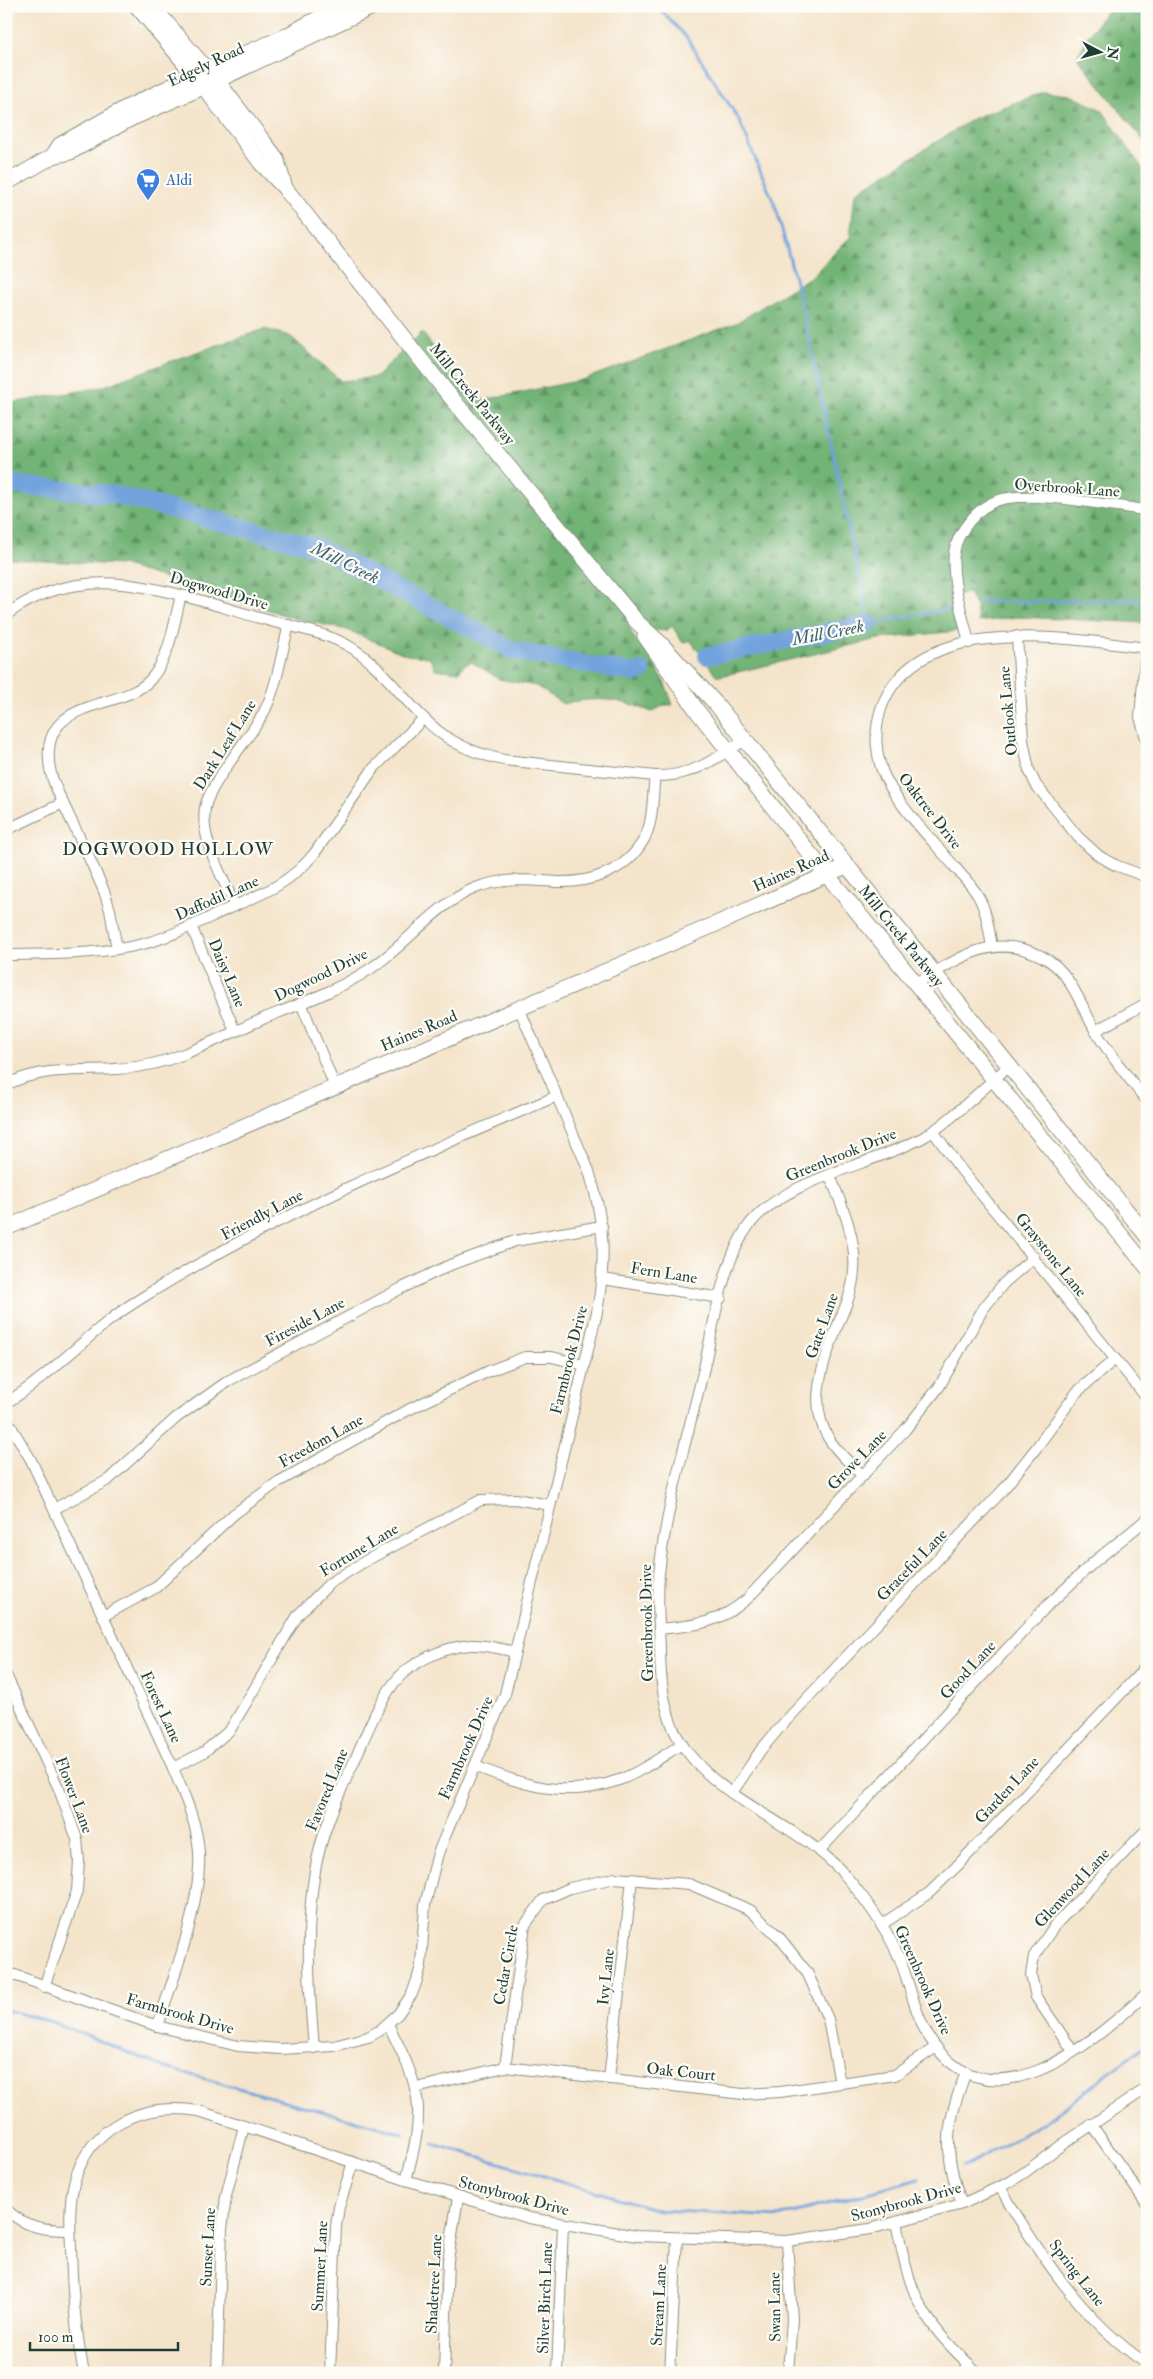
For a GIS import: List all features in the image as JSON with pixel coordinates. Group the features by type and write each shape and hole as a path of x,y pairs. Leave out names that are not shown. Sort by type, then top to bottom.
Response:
{"main road":[{"path":"137,6 205,78"},
{"path":"152,6 205,78"},
{"name":"Edgely Road","path":"205,78 342,6"},
{"name":"Edgely Road","path":"6,183 53,156 60,146 68,141 126,108 205,78 374,6"},
{"name":"Mill Creek Parkway","path":"205,78 276,158 284,186 439,382 637,622 661,644 717,705 1147,1236"},
{"name":"Mill Creek Parkway","path":"637,622 651,649 728,750 1147,1267"},
{"name":"Haines Road","path":"6,1228 730,918 846,866"}],"street":[{"name":"Overbrook Lane","path":"969,644 955,572 954,554 961,533 980,511 998,500 1028,497 1147,510"},
{"name":"Dogwood Drive","path":"6,615 37,597 64,587 82,584 126,583 181,595 289,626 340,642 364,656 423,719 449,740 481,755 504,760 654,776 689,773 745,740"},
{"path":"117,949 110,910 104,891 63,803 50,767 49,752 56,731 67,718 82,708 132,691 148,682 161,665 181,595"},
{"name":"Dark Leaf Lane","path":"235,906 209,843 204,822 205,808 214,787 264,713 270,698 289,626"},
{"name":"Oaktree Drive","path":"992,947 988,925 978,897 888,784 877,749 880,714 896,680 918,660 939,650 1017,636 1146,648"},
{"name":"Outlook Lane","path":"1017,636 1023,740 1029,770 1036,785 1078,837 1100,856 1115,865 1147,877"},
{"path":"1146,648 1140,716 1147,741"},
{"name":"Daffodil Lane","path":"6,955 117,949 144,944 191,926 280,886 303,867 373,769 423,719"},
{"name":"Dogwood Drive","path":"6,1085 29,1075 41,1073 131,1068 156,1064 301,1003 369,970 387,957 448,902 476,887 509,879 586,880 612,870 624,862 643,841 650,823 654,776"},
{"path":"6,830 63,803"},
{"name":"Daisy Lane","path":"191,926 235,1031"},
{"path":"917,983 967,954 992,947 1021,948 1050,961 1060,970 1070,984 1095,1031 1147,1101"},
{"path":"301,1003 335,1087"},
{"path":"1095,1031 1147,1003"},
{"name":"Farmbrook Drive","path":"6,1972 157,2026 238,2046 272,2049 314,2048 350,2043 368,2037 388,2024 403,2008 417,1980 430,1878 451,1820 500,1711 597,1312 602,1279 602,1226 589,1171 519,1008"},
{"name":"Greenbrook Drive","path":"1009,1066 932,1131 897,1150 785,1194 754,1220 739,1242 720,1298 665,1534 659,1584 662,1687 668,1712 682,1744 701,1767 732,1793 819,1851 850,1881 881,1925 899,1956 922,2023 936,2047 954,2066 986,2078 1016,2078 1037,2072 1073,2051 1147,1993"},
{"name":"Friendly Lane","path":"6,1403 32,1385 109,1320 140,1299 221,1253 339,1192 440,1145 557,1096"},
{"name":"Graystone Lane","path":"932,1131 1147,1398"},
{"name":"Gate Lane","path":"830,1176 847,1224 853,1250 854,1270 848,1299 820,1377 818,1402 826,1434 838,1451 862,1476"},
{"name":"Fireside Lane","path":"54,1509 108,1480 176,1418 228,1381 400,1288 450,1265 515,1241 602,1226"},
{"name":"Grove Lane","path":"659,1629 708,1622 734,1610 747,1599 929,1402 971,1326 1004,1283 1034,1257"},
{"name":"Fern Lane","path":"602,1279 720,1298"},
{"name":"Freedom Lane","path":"103,1616 155,1588 234,1514 257,1496 338,1447 408,1410 489,1371 525,1358 552,1357 584,1365"},
{"name":"Graceful Lane","path":"732,1793 760,1751 780,1726 1003,1490 1076,1392 1115,1359"},
{"name":"Forest Lane","path":"6,1418 27,1453 54,1509 172,1768 192,1815 197,1834 199,1867 195,1895 178,1962 157,2026"},
{"name":"Fortune Lane","path":"172,1768 204,1752 230,1730 298,1616 330,1583 367,1560 482,1500 515,1499 550,1506"},
{"name":"Good Lane","path":"819,1851 1046,1607 1094,1562 1147,1519"},
{"name":"Favored Lane","path":"314,2048 310,1937 317,1863 325,1830 340,1792 386,1695 401,1675 445,1650 470,1645 515,1652"},
{"name":"Garden Lane","path":"881,1925 917,1903 956,1867 1147,1666"},
{"name":"Flower Lane","path":"6,1675 59,1789 77,1839 79,1861 77,1892 44,1987"},
{"path":"475,1766 523,1784 548,1790 585,1788 619,1780 682,1744"},
{"name":"Glenwood Lane","path":"1073,2051 1036,1997 1031,1975 1034,1956 1055,1925 1147,1829"},
{"name":"Cedar Circle","path":"505,2067 525,1925 543,1900 570,1888 615,1878 689,1884 750,1910 779,1937 807,1972 828,2019 840,2083"},
{"name":"Ivy Lane","path":"609,2079 632,1879"},
{"path":"388,2024 408,2064 416,2088 419,2113 419,2129 406,2180"},
{"name":"Oak Court","path":"416,2088 505,2067 744,2094 780,2092 895,2075 936,2047"},
{"path":"962,2204 948,2160 948,2139 951,2115 966,2072"},
{"name":"Stonybrook Drive","path":"84,2373 75,2323 70,2230 71,2200 80,2168 94,2146 117,2124 146,2111 178,2108 199,2111 458,2197 529,2218 563,2225 637,2236 677,2239 787,2241 841,2235 896,2223 962,2204 1000,2187 1028,2170 1091,2124 1147,2088"},
{"path":"1091,2124 1147,2204"},
{"name":"Sunset Lane","path":"217,2373 222,2229 226,2196 244,2126"},
{"name":"Summer Lane","path":"330,2373 336,2226 339,2207 353,2162"},
{"name":"Spring Lane","path":"1000,2187 1039,2250 1083,2307 1114,2339 1147,2364"},
{"name":"Shadetree Lane","path":"444,2373 448,2254 458,2197"},
{"path":"6,2209 23,2223 33,2227 70,2230"},
{"path":"896,2223 909,2278 917,2298 938,2332 966,2368 978,2373"},
{"name":"Silver Birch Lane","path":"556,2373 563,2225"},
{"name":"Stream Lane","path":"670,2373 677,2239"},
{"name":"Swan Lane","path":"787,2241 792,2319 788,2373"}],"green space":[{"path":"1111,6 1147,6 1147,145 1077,57 1088,36"},
{"path":"1043,92 1070,95 1102,110 1147,175 1147,623 1017,617 978,622 976,606 969,593 950,595 958,631 878,639 721,676 716,675 690,640 683,643 672,626 666,631 655,630 627,615 632,633 659,673 673,705 664,705 652,712 629,704 608,700 587,700 563,704 536,686 499,679 472,662 464,665 459,672 435,669 429,657 407,655 347,630 294,618 122,565 6,559 6,404 102,387 265,329 290,336 341,381 376,377 422,332 451,371 478,401 582,380 736,323 812,276 850,237 855,193 974,118"}],"waterway":[{"path":"657,6 687,38 739,120 776,208 801,301 869,624 949,609"},
{"name":"Mill Creek","path":"6,484 116,495 317,547 514,651 634,673 642,671"},
{"name":"Mill Creek","path":"978,602 1147,600"},
{"name":"Mill Creek","path":"707,656 869,624"},
{"path":"6,2010 53,2022 166,2068 404,2134"},
{"path":"963,2167 1045,2122 1147,2044"},
{"path":"433,2143 658,2210 778,2217 920,2179"}],"place":[{"name":"Aldi","path":"148,201"}],"district":[{"name":"DOGWOOD HOLLOW","path":"168,849"}]}
